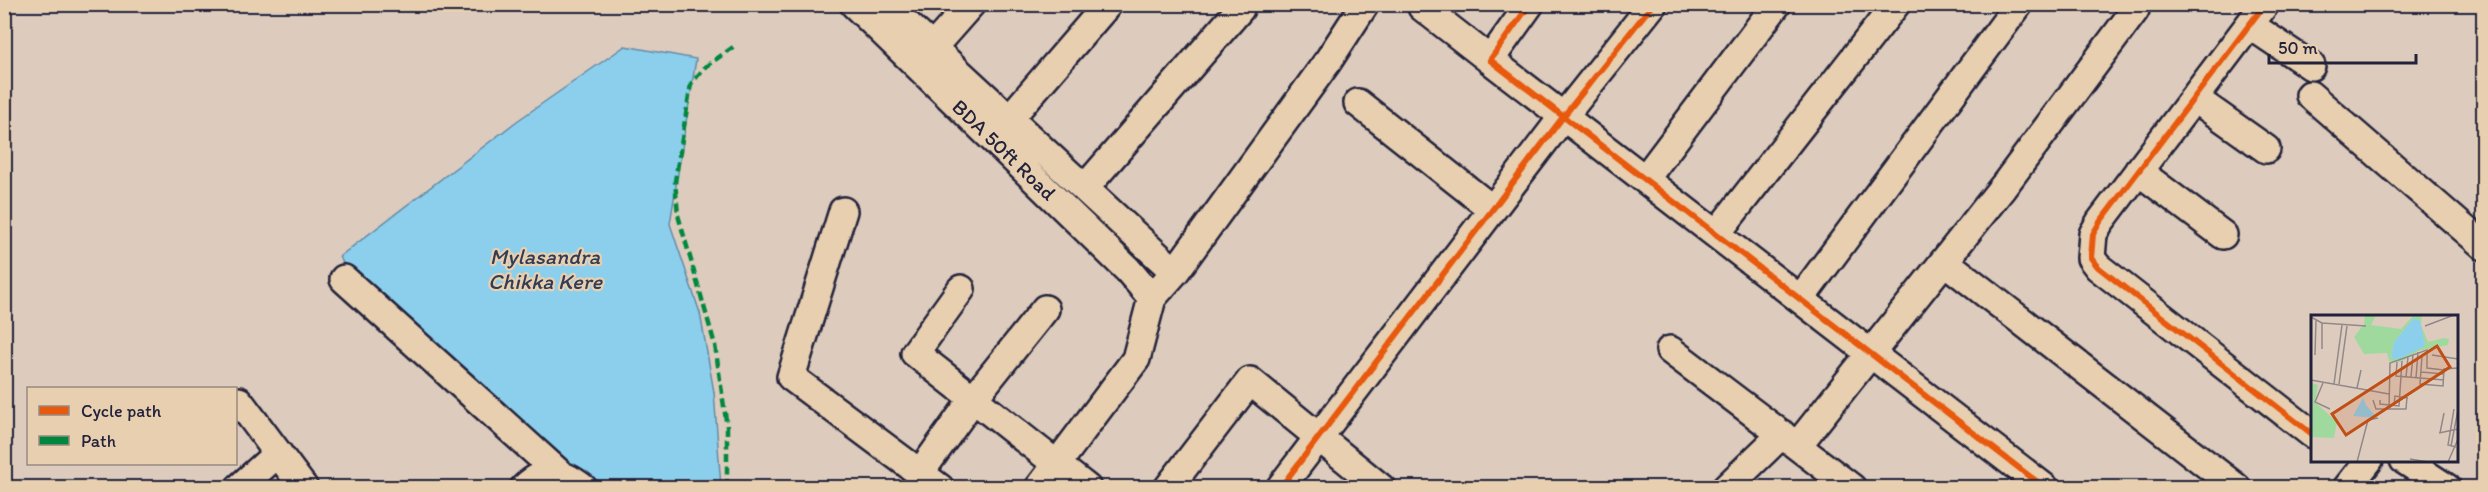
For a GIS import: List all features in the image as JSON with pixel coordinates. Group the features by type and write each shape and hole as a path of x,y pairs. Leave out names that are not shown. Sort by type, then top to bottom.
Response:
{"street":[{"name":"BDA 50ft Road","path":"854,4 1128,270 1152,298"},
{"name":"BDA 50ft Road","path":"885,4 1175,272"},
{"path":"933,47 971,4"},
{"path":"1009,119 1108,4"},
{"path":"1039,488 1136,359 1152,298 1175,272 1328,62 1365,4"},
{"path":"1490,60 1530,4"},
{"path":"1280,488 1492,209 1653,4"},
{"path":"1645,179 1777,4"},
{"path":"1717,233 1896,4"},
{"path":"1801,298 2019,4"},
{"path":"1422,7 2045,488"},
{"path":"1085,188 1240,9"},
{"path":"1726,488 1789,440 1872,353 2104,54 2135,10"},
{"path":"2311,66 2258,15 2138,171 2093,234 2091,258 2098,267 2311,432"},
{"path":"2310,95 2484,246"},
{"path":"2194,98 2266,149"},
{"path":"1358,103 1492,209"},
{"path":"2138,171 2223,235"},
{"path":"843,211 792,377 930,480 973,399 1045,309"},
{"path":"1944,261 2237,488"},
{"path":"344,279 572,481"},
{"path":"960,289 915,353 1088,488"},
{"path":"1670,350 1852,488"},
{"path":"1168,488 1250,381 1319,436 1376,486"},
{"path":"239,401 304,488"},
{"path":"238,488 278,453"},
{"path":"2407,462 2447,488"},
{"path":"524,488 536,476 550,473 572,481"}],"water":[{"name":"Mylasandra Chikka Kere","path":"625,46 696,59 670,224 700,313 714,392 721,487 607,487 552,459 375,307 339,257 517,121"}],"marked path":[{"path":"727,488 727,427 715,345 678,215 675,181 691,84 705,67 736,45"}],"cycle path":[{"path":"1530,4 1490,60 2045,488"},
{"path":"1280,488 1563,117 1653,4"},
{"path":"2265,4 2100,222 2093,234 2091,258 2098,267 2311,433"}]}
